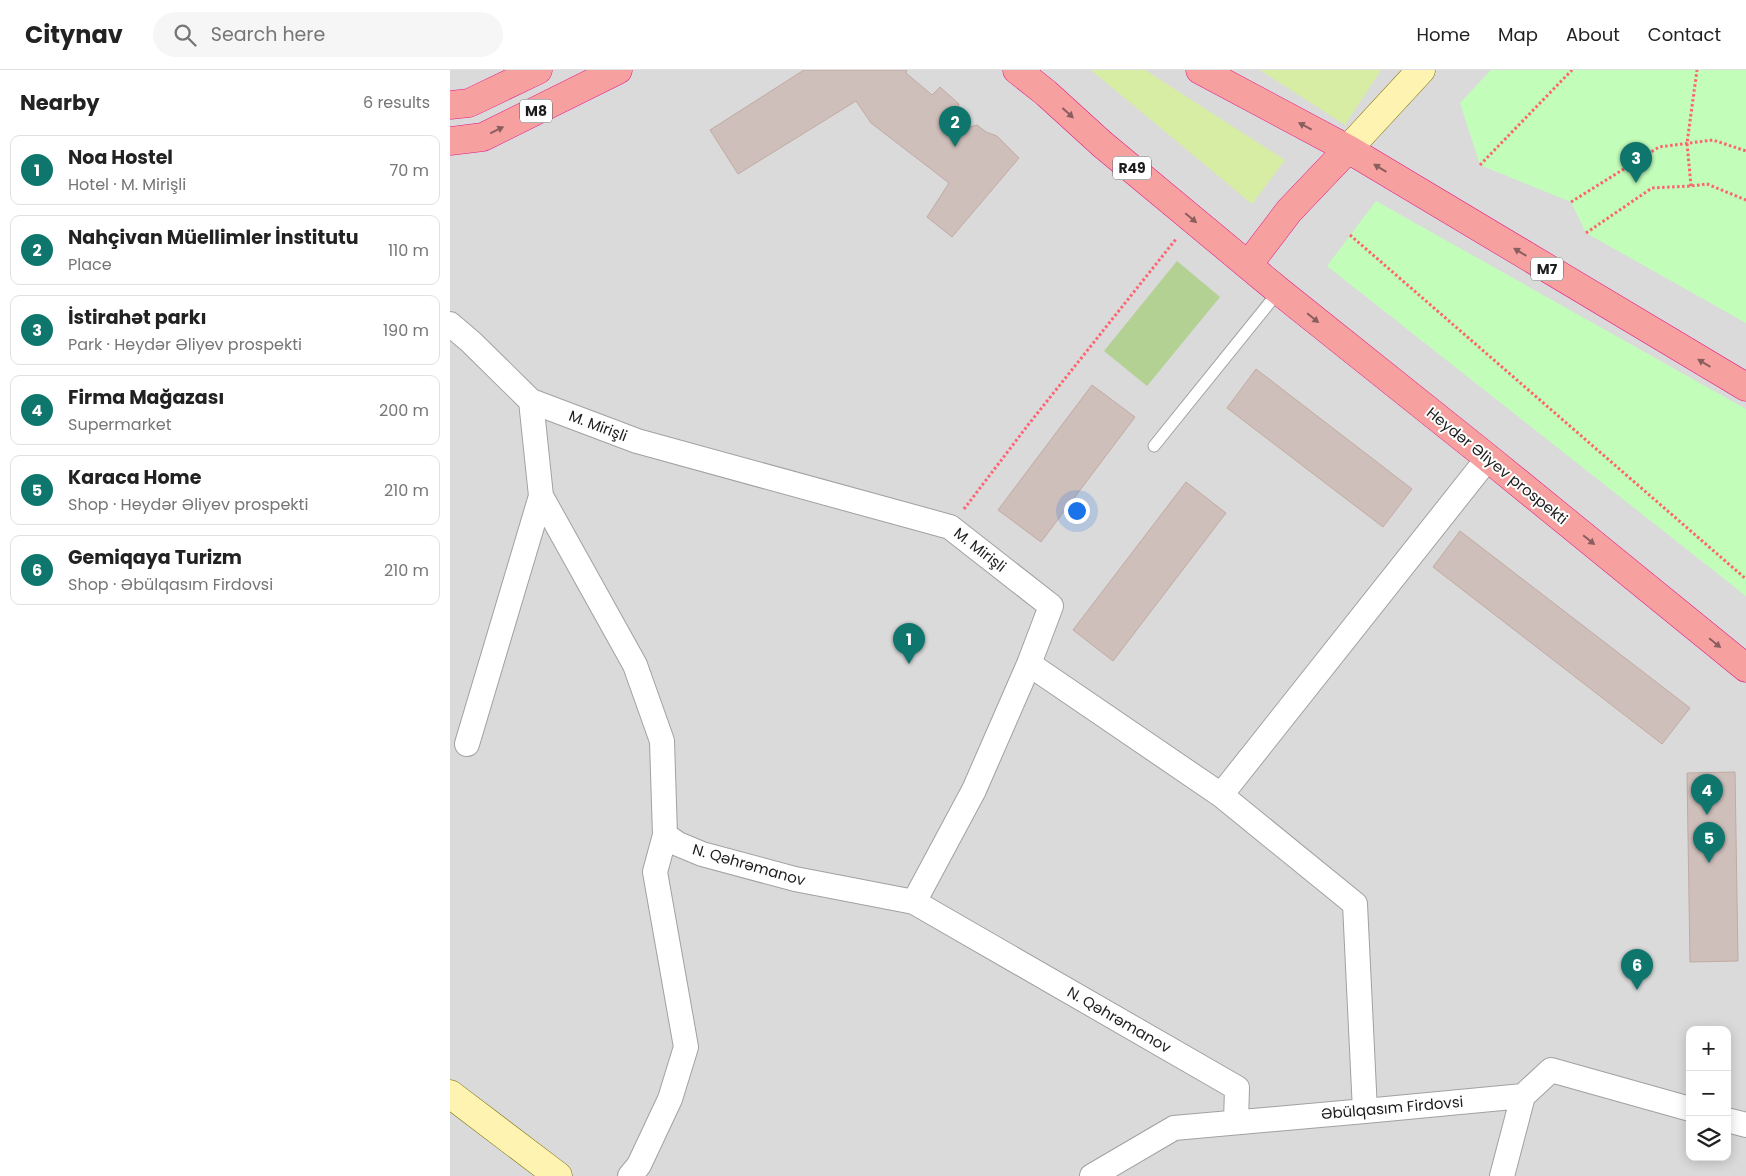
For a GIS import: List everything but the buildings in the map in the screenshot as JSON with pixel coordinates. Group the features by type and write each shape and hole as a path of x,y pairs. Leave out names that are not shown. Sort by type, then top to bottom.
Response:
{"highway":[{"name":"M8","path":"450,105 468,103 538,70"},
{"name":"M8","path":"450,141 483,137 618,70"},
{"name":"R49","path":"1017,70 1048,81 1102,144 1248,265"},
{"name":"M7","path":"1200,70 1348,149 1746,387"},
{"path":"1248,265 1289,211 1348,149"},
{"name":"Heydər Əliyev prospekti","path":"1248,265 1746,668"}],"main road":[{"path":"1348,149 1421,70"},
{"path":"450,1094 558,1176"}],"street":[{"path":"450,324 471,342 530,401 541,496 635,665 662,741 665,835 655,872 686,1047 670,1099 639,1165 630,1176"},
{"name":"M. Mirişli","path":"530,401 637,441 950,527 1050,606 1029,664 974,790 914,902"},
{"path":"1221,795 1488,458"},
{"path":"467,744 541,496"},
{"path":"1029,664 1221,795 1355,904 1365,1111"},
{"name":"N. Qəhrəmanov","path":"665,835 678,844 702,854 748,867 795,879 914,902 1237,1088 1236,1122"},
{"path":"1502,1176 1523,1096 1552,1070 1686,1108"},
{"name":"Əbülqasım Firdovsi","path":"1092,1176 1174,1128 1523,1096"},
{"path":"1731,1121 1746,1125"}],"lane":[{"path":"1154,446 1279,291"}],"path":[{"path":"1480,165 1572,70"},
{"path":"1691,186 1687,143 1697,70"},
{"path":"1571,202 1659,146 1713,140 1746,151"},
{"path":"1586,233 1652,188 1708,184 1746,200"},
{"path":"950,527 1028,425 1192,219"},
{"path":"1350,235 1746,579"}],"shaded area":[{"path":"450,70 1746,70 1746,1176 450,1176"}],"green space":[{"path":"1091,70 1145,70 1285,160 1252,204"},
{"path":"1260,70 1381,70 1345,125"},
{"path":"1491,70 1746,70 1746,323 1586,233 1571,202 1480,165 1460,103"},
{"path":"1376,201 1746,409 1746,596 1327,266"},
{"path":"1177,261 1220,297 1147,386 1104,351"}],"place":[{"name":"Nahçivan Müellimler İnstitutu","path":"955,147"},
{"name":"İstirahət parkı","path":"1636,183"},
{"name":"Noa Hostel","path":"909,664"},
{"name":"Firma Mağazası","path":"1707,815"},
{"name":"Karaca Home","path":"1709,863"},
{"name":"Gemiqaya Turizm","path":"1637,990"}]}
